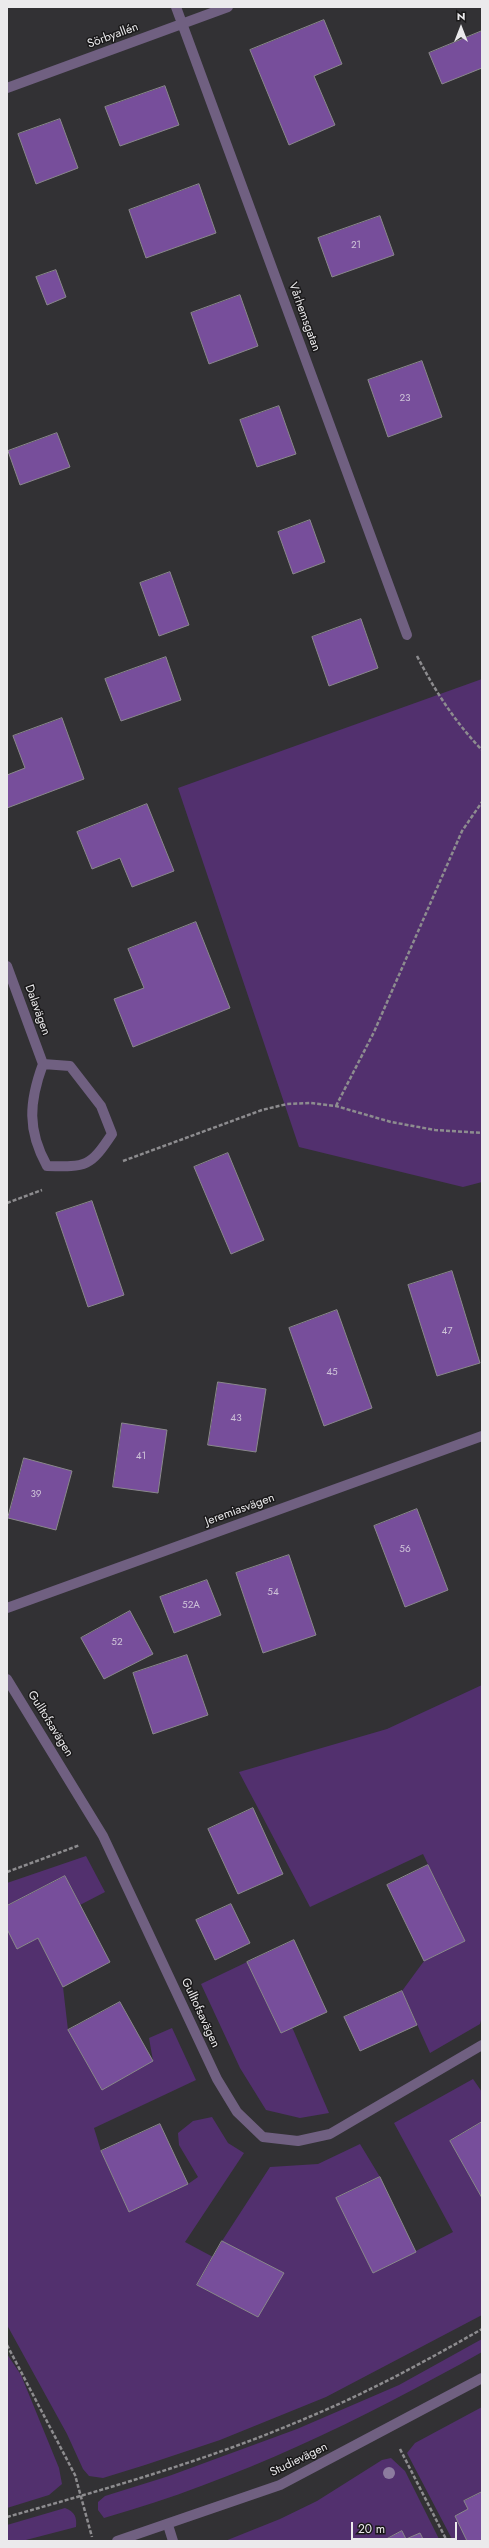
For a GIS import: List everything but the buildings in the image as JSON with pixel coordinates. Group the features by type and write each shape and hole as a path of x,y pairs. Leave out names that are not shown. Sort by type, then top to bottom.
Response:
{"street":[{"name":"Vårhemsgatan","path":"176,7 407,636"},
{"name":"Sörbyallén","path":"7,88 228,7"},
{"name":"Dalavägen","path":"7,966 42,1064"},
{"path":"42,1064 70,1066 101,1106 112,1134 96,1159 74,1167 47,1166 38,1149 30,1116 35,1085 42,1064"},
{"name":"Jeremiasvägen","path":"7,1608 482,1436"},
{"name":"Gulltofsavägen","path":"7,1679 103,1836 217,2079 237,2112 263,2137 298,2141 330,2134 482,2045"},
{"name":"Studievägen","path":"117,2541 168,2525 280,2485 389,2429 482,2378"},
{"path":"168,2525 173,2541"}],"path":[{"path":"407,636 434,688 462,729 482,750"},
{"path":"336,1106 374,1032 462,831 482,802"},
{"path":"116,1163 262,1110 287,1104 311,1103 336,1106 391,1122 428,1129 482,1133"},
{"path":"7,1203 43,1190"},
{"path":"7,1872 103,1836"},
{"path":"7,2517 82,2496 206,2456 309,2417 426,2361 482,2329"},
{"path":"7,2344 75,2475 82,2496 93,2541"},
{"path":"389,2429 447,2541"}],"shaded area":[{"path":"482,679 482,1182 463,1187 299,1147 178,788"},
{"path":"482,1685 482,2016 480,2024 430,2053 402,1991 424,1961 465,1941 423,1854 310,1907 239,1772 387,1729"},
{"path":"86,1856 105,1892 80,1905 64,1876 7,1906 7,1883"},
{"path":"7,1929 18,1949 38,1938 63,1987 68,2030 102,2090 153,2061 149,2038 172,2028 196,2080 94,2128 101,2151 129,2212 188,2184 198,2177 179,2145 178,2133 193,2121 212,2117 228,2143 244,2153 185,2242 213,2257 197,2285 258,2317 283,2273 222,2241 270,2167 318,2164 360,2144 380,2177 337,2198 373,2273 453,2232 394,2123 473,2079 482,2092 482,2122 450,2141 482,2198 482,2315 326,2397 220,2440 145,2465 103,2478 89,2476 83,2469 67,2434 7,2325"},
{"path":"247,1962 281,2033 292,2027 329,2113 300,2118 266,2110 240,2068 201,1984"},
{"path":"482,2339 482,2352 437,2377 345,2424 251,2467 154,2503 104,2518 98,2510 98,2502 105,2496 169,2476 297,2429 399,2385"},
{"path":"7,2354 21,2375 59,2468 62,2484 49,2495 7,2508"},
{"path":"482,2407 482,2492 464,2500 468,2509 455,2516 467,2541 453,2541 407,2453 415,2443"},
{"path":"391,2458 405,2471 440,2541 424,2541 420,2533 406,2539 402,2531 383,2541 225,2541 280,2519 317,2501 382,2460"},
{"path":"65,2508 75,2515 76,2527 22,2541 7,2541 7,2525"}]}
